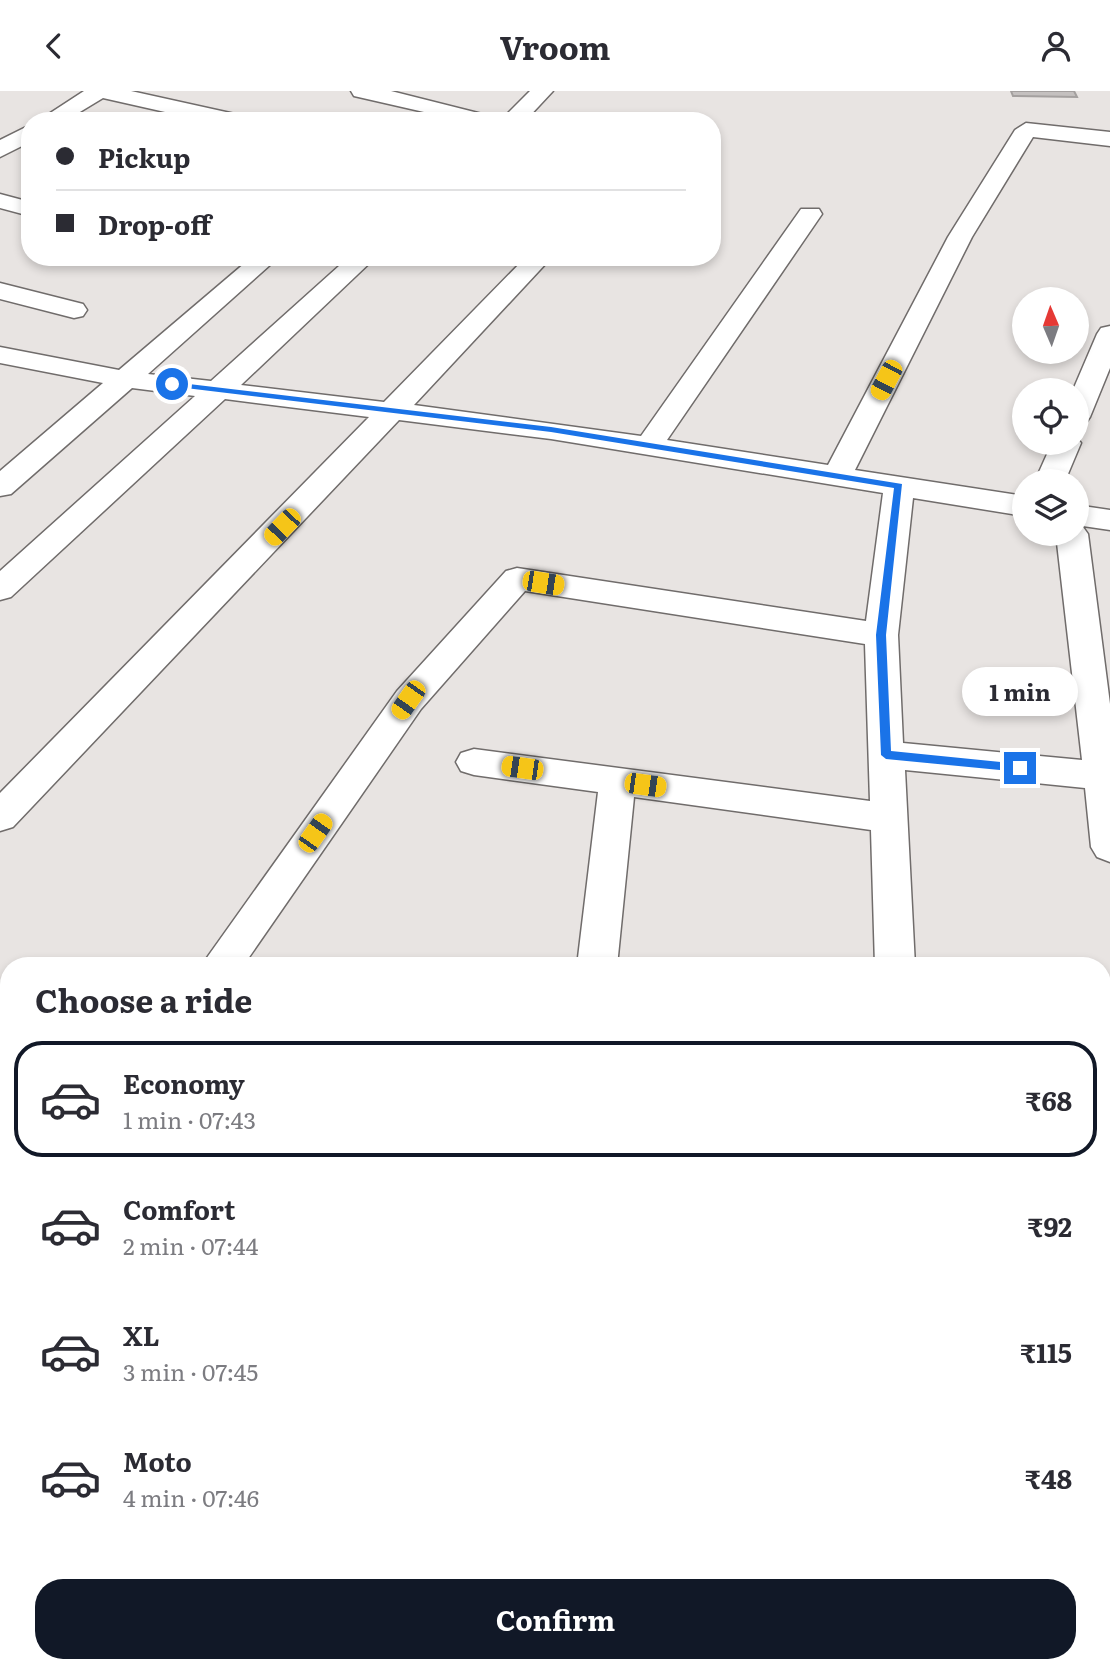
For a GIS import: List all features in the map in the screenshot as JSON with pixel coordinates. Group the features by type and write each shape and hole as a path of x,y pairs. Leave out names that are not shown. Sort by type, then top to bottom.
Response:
{"street":[{"path":"65,112 101,91 196,112"},
{"path":"362,91 425,112"},
{"path":"518,112 532,93"},
{"path":"837,476 960,237 1026,130 1110,139"},
{"path":"0,150 21,139"},
{"path":"0,201 21,207"},
{"path":"649,445 810,214"},
{"path":"0,487 256,266"},
{"path":"0,589 354,266"},
{"path":"0,817 395,411 532,266"},
{"path":"0,291 74,310"},
{"path":"1089,385 1110,334"},
{"path":"0,355 124,379 551,429 1012,504"},
{"path":"895,957 881,635 899,486"},
{"path":"1089,517 1110,520"},
{"path":"1073,546 1110,848"},
{"path":"227,957 408,700 517,579 881,635"},
{"path":"886,755 1101,776"},
{"path":"474,762 889,818"},
{"path":"598,957 618,781"}],"building":[{"path":"1011,91 1074,91 1077,97 1013,96"}],"route":[{"path":"172,384 551,429 899,486 881,635 886,755 1020,768"}]}
